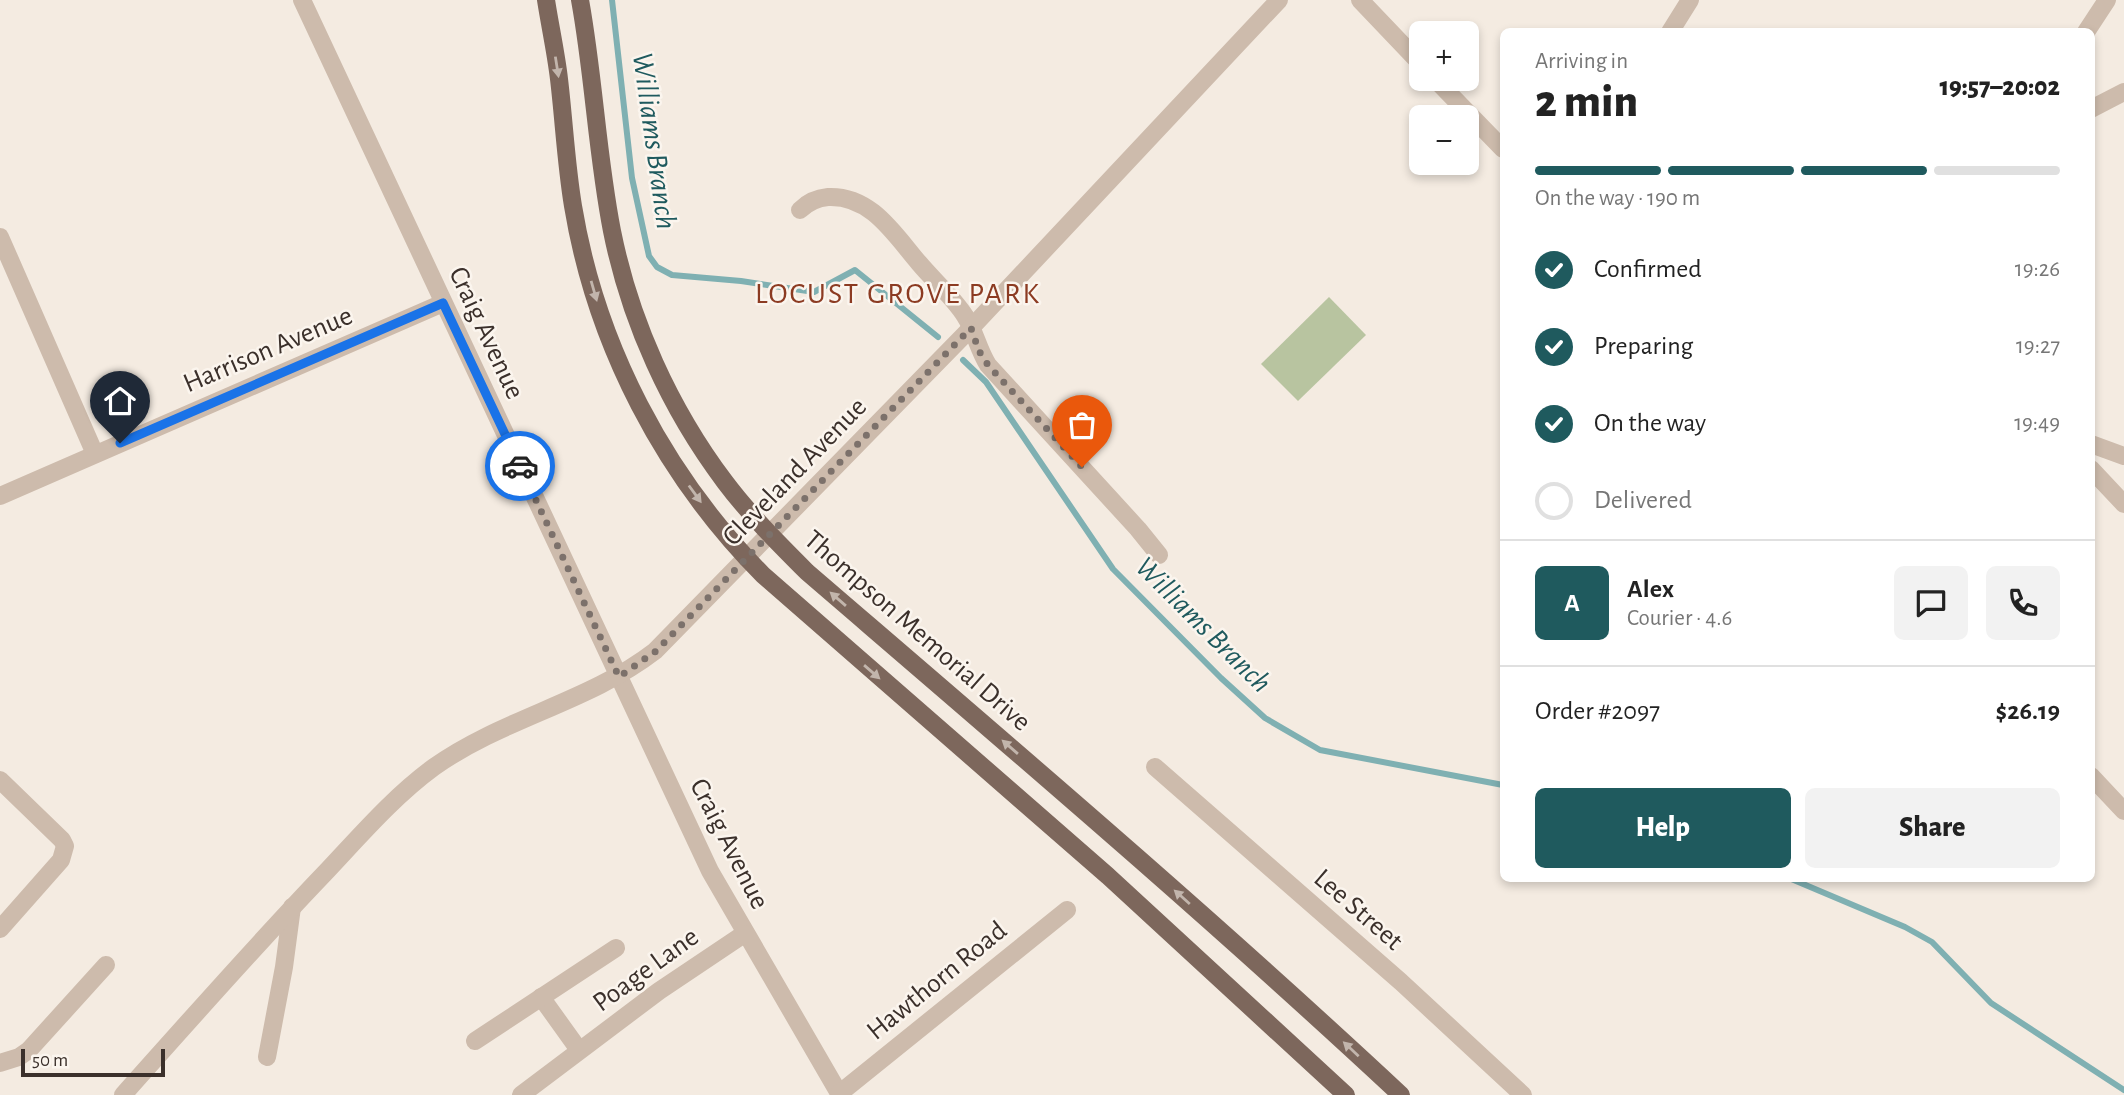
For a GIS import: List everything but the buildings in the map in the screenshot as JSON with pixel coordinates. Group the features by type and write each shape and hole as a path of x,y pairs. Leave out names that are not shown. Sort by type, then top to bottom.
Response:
{"main road":[{"name":"Thompson Memorial Drive","path":"546,0 558,74 573,206 584,257 602,319 622,369 650,426 676,469 747,559 817,624 1108,876 1346,1095"},
{"name":"Thompson Memorial Drive","path":"580,0 595,94 602,174 612,234 628,292 644,337 664,380 695,438 725,482 771,536 807,572 1300,1002 1401,1095"}],"street":[{"name":"Craig Avenue","path":"302,0 710,871 744,934 840,1094"},
{"name":"Cleveland Avenue","path":"123,1095 292,907 405,790 471,743 619,677 656,651 971,328 1279,0"},
{"path":"1360,0 1409,51"},
{"path":"1672,28 1690,0"},
{"path":"2089,28 2107,0"},
{"path":"1447,91 1500,146"},
{"path":"2095,107 2124,92"},
{"path":"800,210 807,203 823,197 839,196 867,206 877,215 964,316 988,365 1159,555"},
{"path":"0,237 95,453"},
{"name":"Harrison Avenue","path":"0,496 443,303"},
{"path":"2095,445 2124,456"},
{"path":"2095,473 2124,504"},
{"name":"Lee Street","path":"1155,768 1401,982 1523,1095"},
{"path":"0,780 65,846 61,860 0,929"},
{"path":"2095,780 2124,811"},
{"path":"267,1057 292,907"},
{"name":"Hawthorn Road","path":"840,1094 1067,910"},
{"name":"Poage Lane","path":"521,1095 659,991 744,934"},
{"path":"475,1041 616,948"},
{"path":"0,1062 19,1057 29,1049 106,965"},
{"path":"541,997 579,1050"}],"green space":[{"path":"1329,297 1366,335 1298,401 1261,364"}],"waterway":[{"name":"Williams Branch","path":"612,0 632,178 649,256 657,267 672,275 741,281 814,292 855,270 938,337"},
{"name":"Williams Branch","path":"963,360 986,382 1113,569 1221,678 1265,718 1320,750 1500,784"},
{"name":"Williams Branch","path":"1798,882 1905,927 1932,942 1991,1003 2124,1090"}],"way so far":[{"path":"520,466 619,677 656,651 971,328 979,351 988,365 1082,467"}],"district":[{"name":"LOCUST GROVE PARK","path":"898,294"}],"route":[{"path":"120,443 443,303 520,466"}]}
